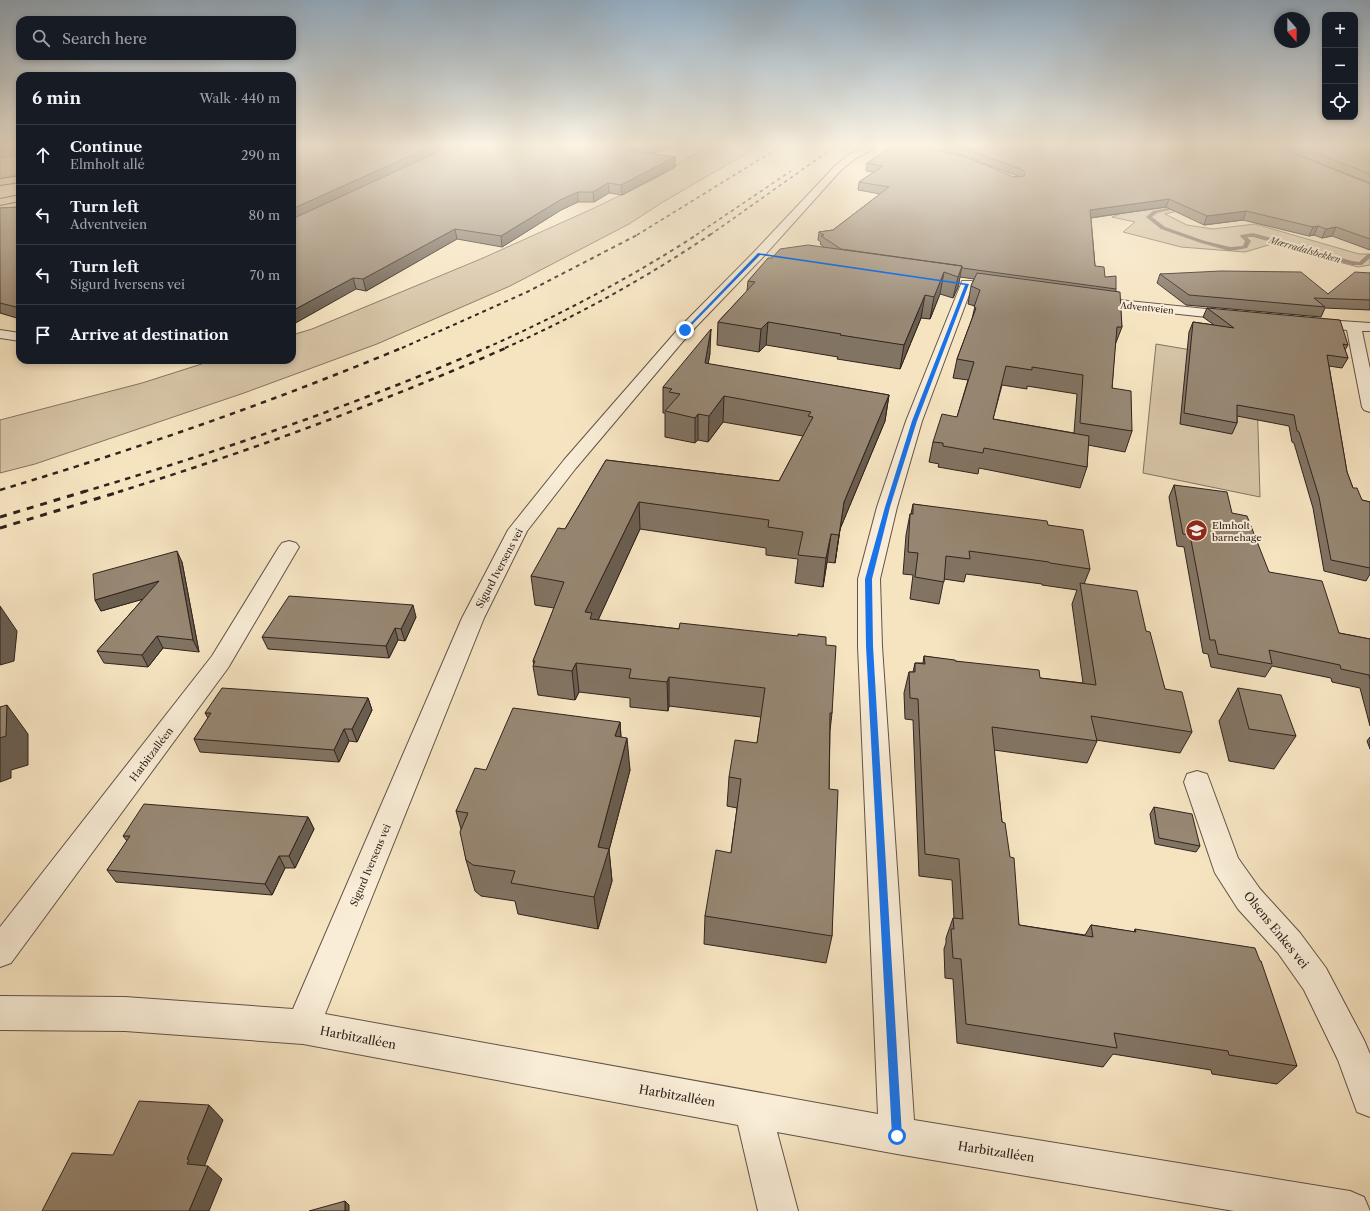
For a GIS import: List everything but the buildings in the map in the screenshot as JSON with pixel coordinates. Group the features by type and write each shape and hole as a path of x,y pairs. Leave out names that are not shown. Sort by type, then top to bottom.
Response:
{"street":[{"name":"Sigurd Iversens vei","path":"303,1027 473,618 518,530 570,464 685,330 767,255 811,202"},
{"path":"897,1136 870,646 869,579 888,507 914,421 967,284"},
{"name":"Adventveien","path":"1074,299 1167,310 1247,317"},
{"path":"1301,322 1370,327"},
{"path":"1354,327 1370,407"},
{"path":"0,334 16,336"},
{"name":"Harbitzalléen","path":"0,952 220,662 289,547"},
{"name":"Olsens Enkes vei","path":"1197,782 1225,864 1249,899 1289,943 1315,979 1352,1052 1370,1099"},
{"name":"Harbitzalléen","path":"0,1012 125,1014 303,1027 897,1136 1350,1211"},
{"path":"753,1110 778,1211"}],"shaded area":[{"path":"607,202 664,202 629,224 510,286 377,344 244,393 35,464 0,473 0,420 142,383 201,364 296,364 296,334 312,329 483,258"},
{"path":"1150,202 1198,202 1206,204 1165,214 1187,225 1213,229 1255,224 1359,254 1370,254 1370,265 1358,267 1272,244 1245,252 1181,247 1123,232 1135,222 1112,217"},
{"path":"1156,344 1256,361 1260,497 1143,473"}],"waterway":[{"name":"Mærradalsbekken","path":"1181,206 1155,212 1149,217 1163,228 1203,242 1230,249 1245,247 1248,241 1243,236 1253,235 1352,263 1360,264 1368,256 1370,256"}],"railway":[{"path":"637,235 691,202"},
{"path":"696,235 746,202"},
{"path":"710,235 757,202"},
{"path":"402,348 527,292 639,234"},
{"path":"486,348 621,281 698,234"},
{"path":"505,348 611,296 662,266 711,234"},
{"path":"0,490 204,424 304,387 404,347"},
{"path":"83,492 288,426 389,388 488,347"},
{"path":"118,492 217,460 364,407 508,347"},
{"path":"0,517 86,491"},
{"path":"0,528 122,491"}],"place":[{"name":"Elmholt barnehage","path":"1197,531"}],"route":[{"path":"685,330 759,254 967,284 914,421 888,507 869,579 870,646 897,1136"}]}
